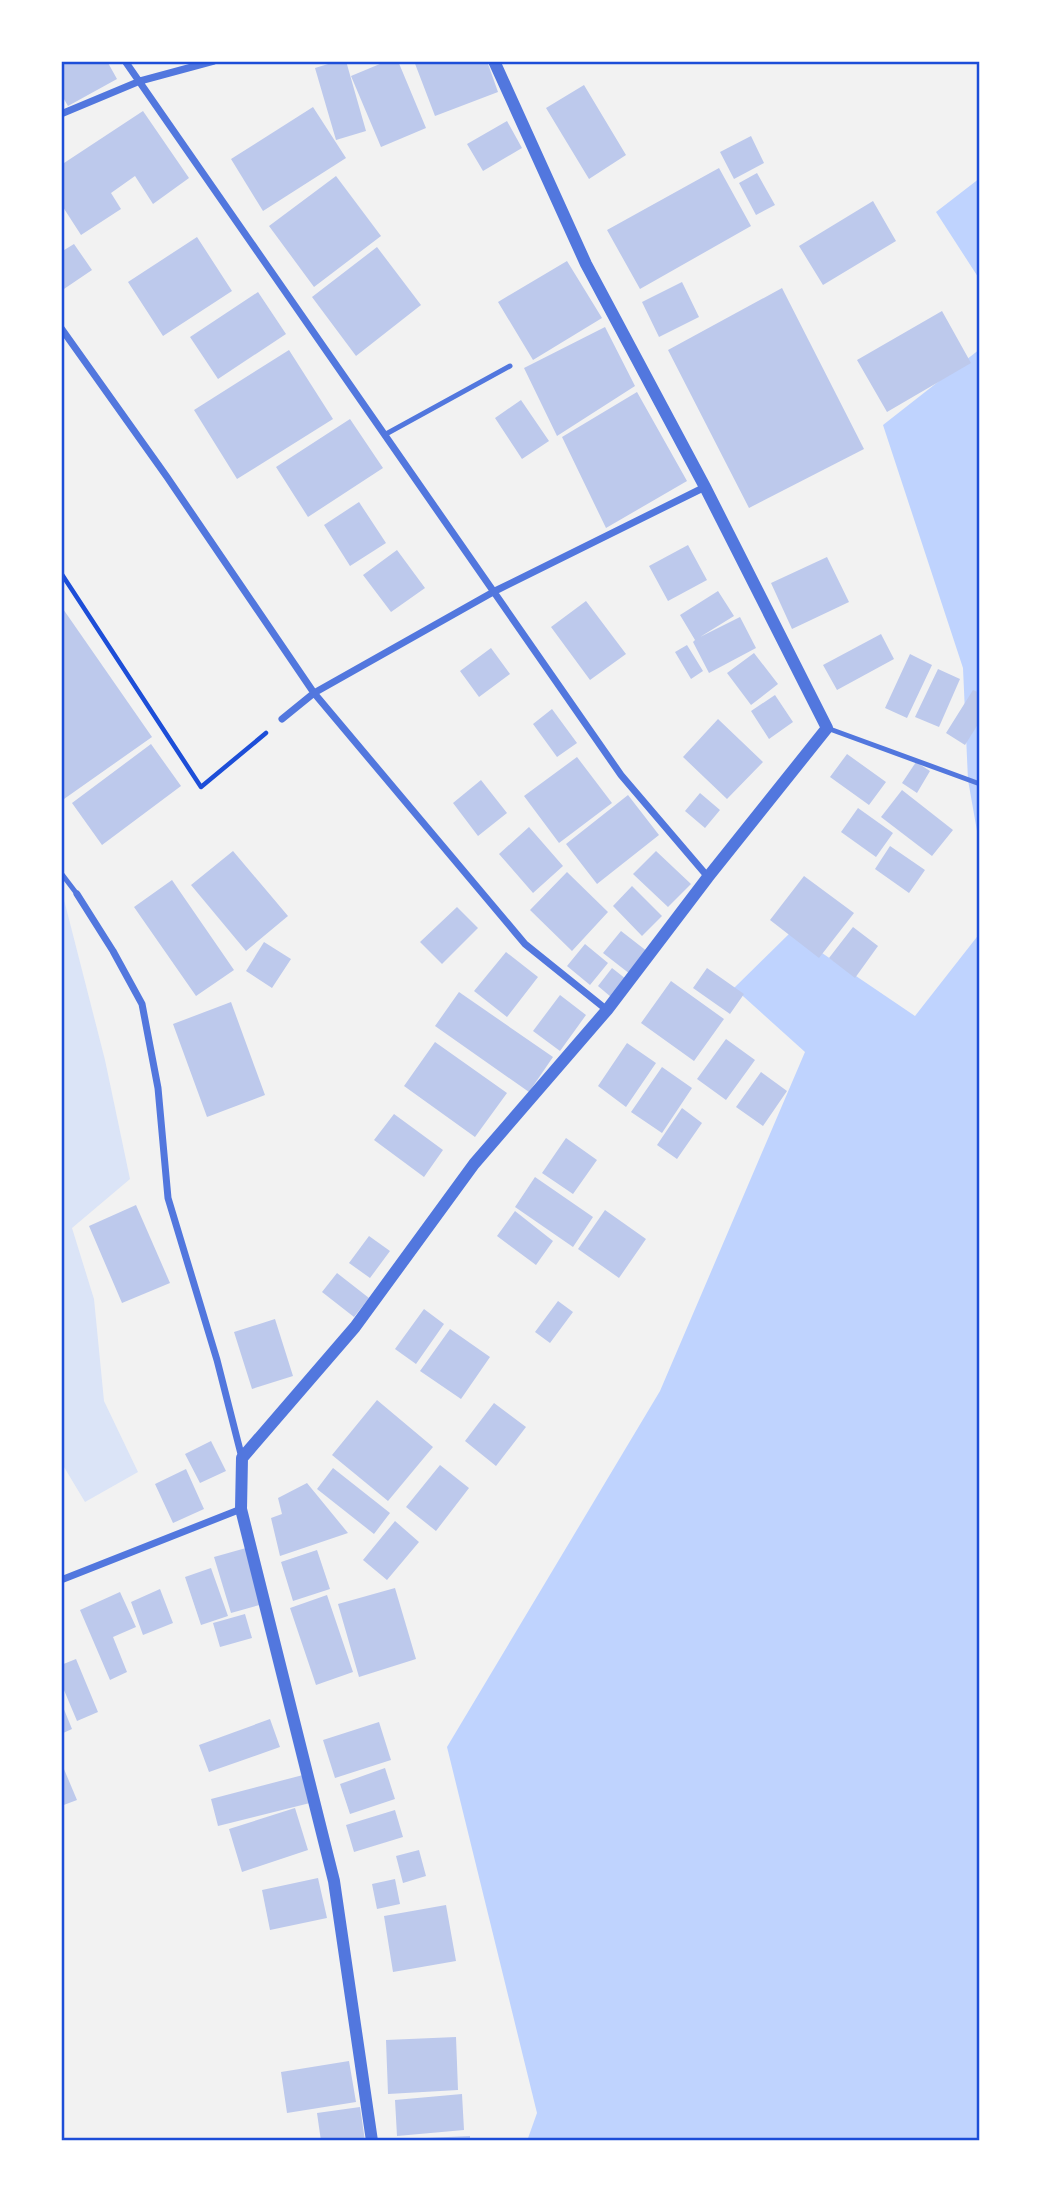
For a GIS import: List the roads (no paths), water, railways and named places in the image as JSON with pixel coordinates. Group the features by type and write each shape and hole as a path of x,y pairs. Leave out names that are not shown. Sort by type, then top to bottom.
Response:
{"street":[{"path":"125,61 621,775 708,877"},
{"path":"61,114 140,81 214,61"},
{"path":"242,1458 355,1327 474,1164 607,1010 708,877 827,729 705,487 586,264 494,61"},
{"path":"61,328 167,477 314,693 524,944 607,1010"},
{"path":"282,719 314,693 495,591 705,487"},
{"path":"76,894 113,951 142,1004 158,1088 168,1198 217,1360 242,1458 241,1509 334,1881 372,2141"},
{"path":"61,1580 241,1509"}],"lane":[{"path":"386,434 510,366"},
{"path":"827,729 980,784"},
{"path":"61,873 76,894"}],"water":[{"path":"980,178 980,280 936,212"},
{"path":"980,349 980,848 968,780 963,668 883,425"},
{"path":"791,932 915,1016 980,933 980,2141 527,2141 537,2113 447,1747 660,1391 805,1052 734,988"}]}
